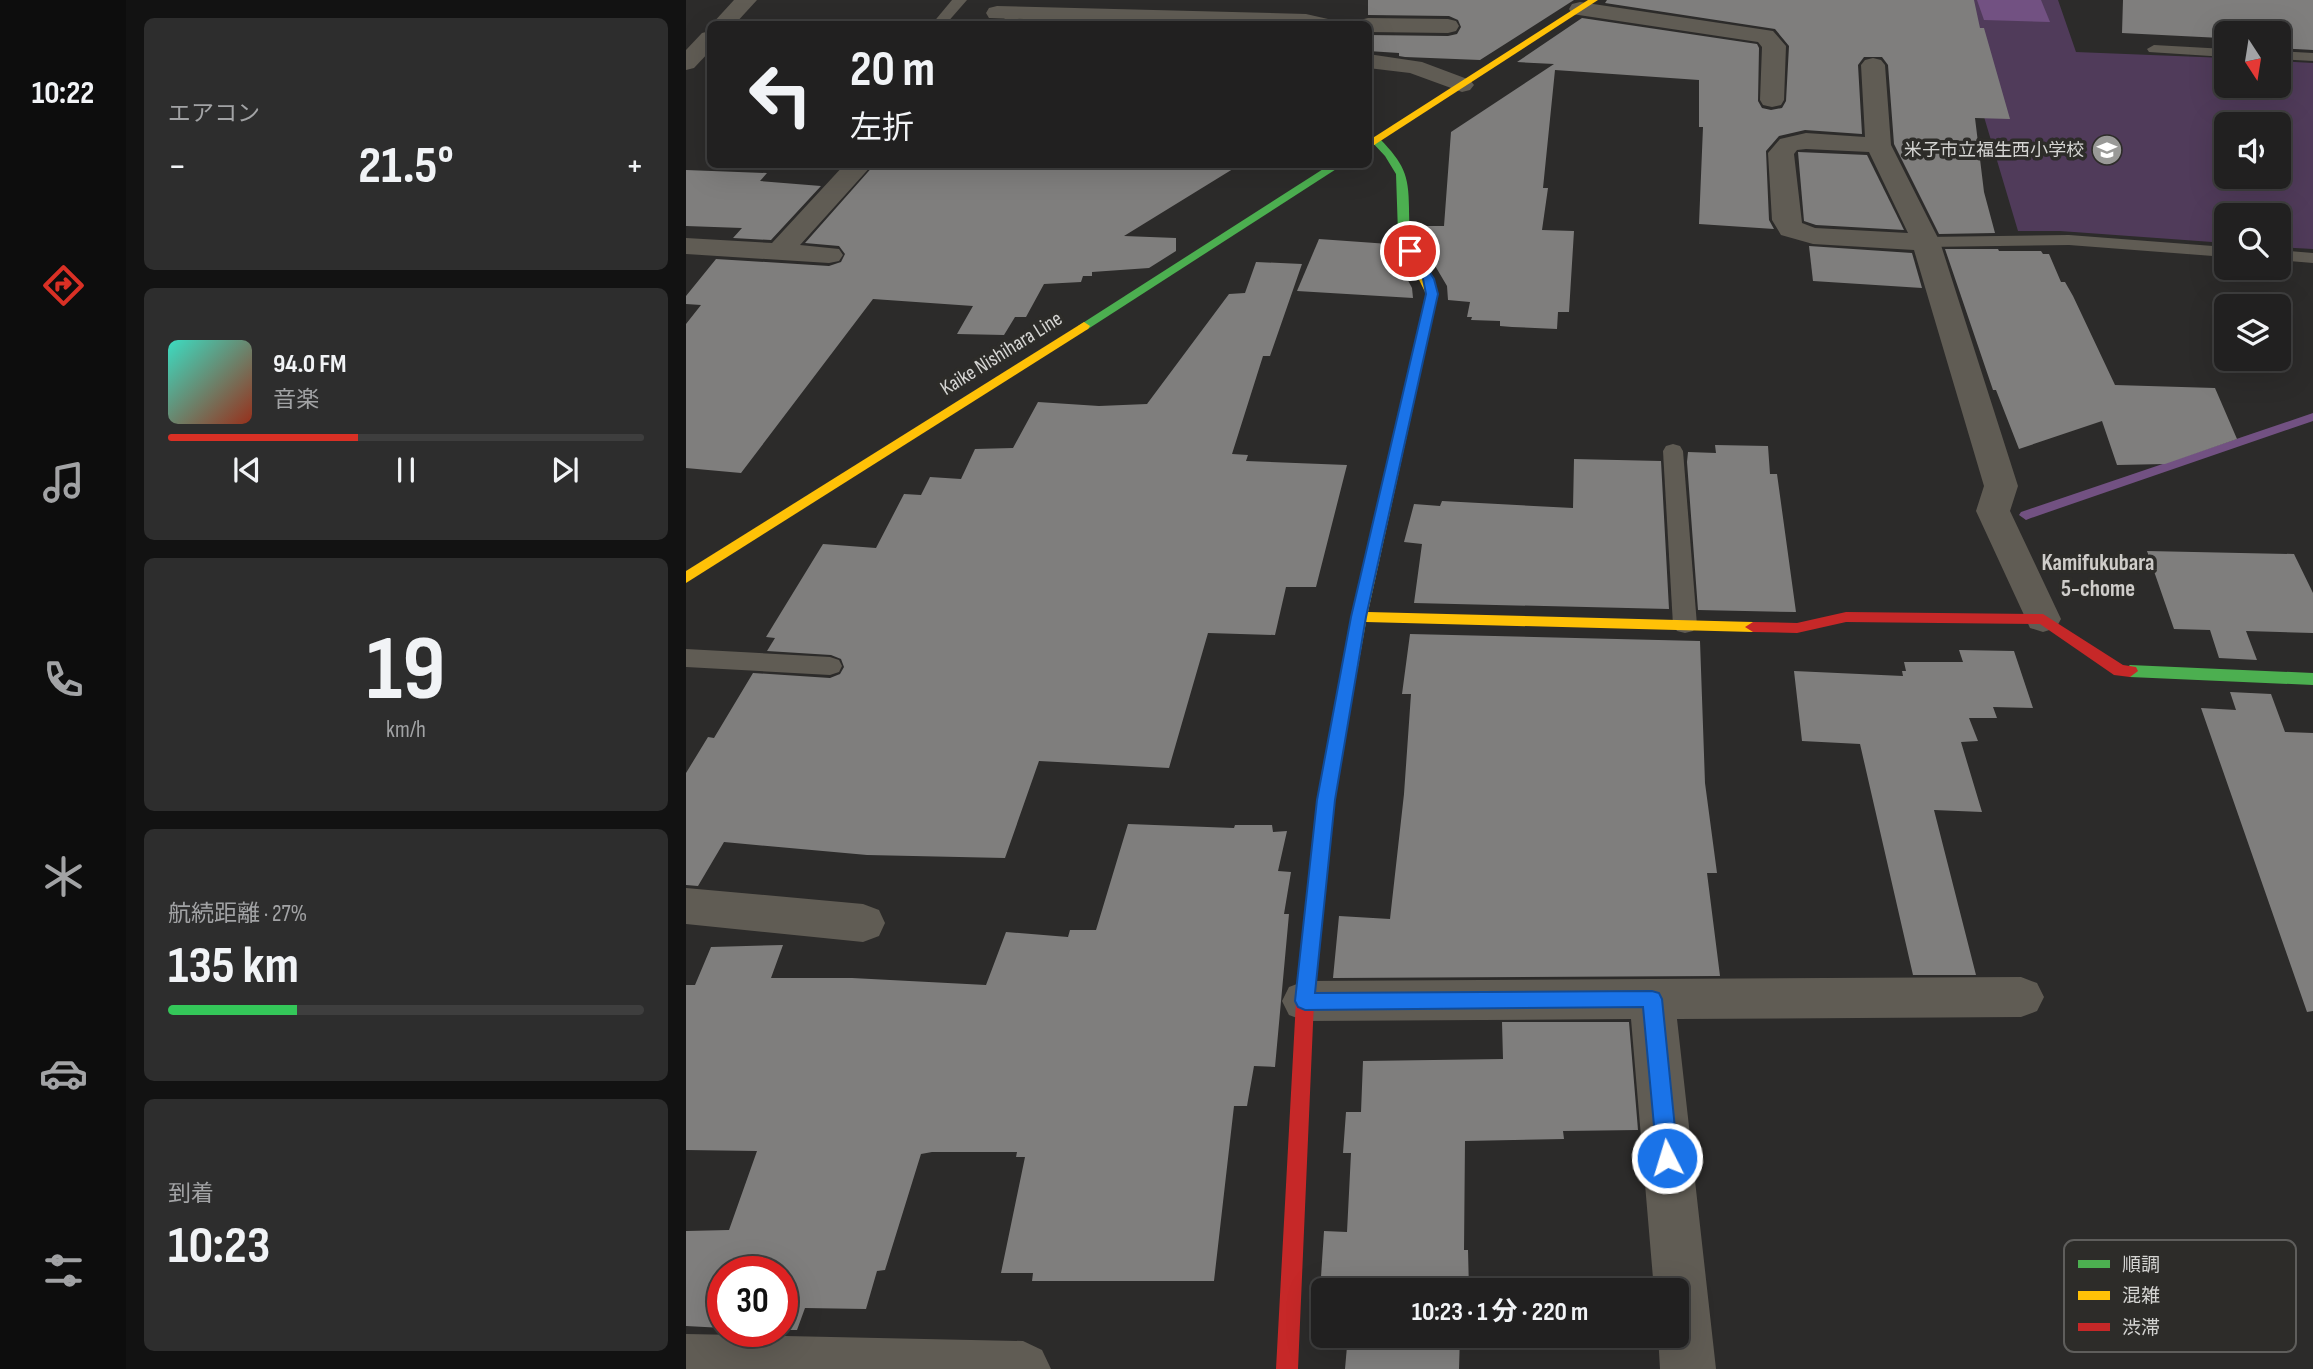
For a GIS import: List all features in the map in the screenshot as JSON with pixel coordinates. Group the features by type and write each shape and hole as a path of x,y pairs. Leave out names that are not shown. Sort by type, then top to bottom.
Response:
{"street":[{"path":"726,21 746,0"},
{"path":"1287,1369 1305,1001 1326,800 1359,617 1432,294 1429,279 1417,264 1404,237 1405,175 1396,158 1372,144 1587,4 1765,36 1774,46 1772,100"},
{"path":"1007,17 1091,8 1269,10 1306,21"},
{"path":"1372,25 1448,26"},
{"path":"686,63 707,41"},
{"path":"1372,62 1413,67 1462,85"},
{"path":"1873,65 1878,145 1926,242 2001,486 1993,511 2043,619 2120,671 2313,679"},
{"path":"1878,145 1806,141 1789,144 1781,153 1786,220 1791,229 1813,236 1926,242"},
{"path":"780,250 856,168"},
{"name":"Kaike Nishihara Line","path":"686,578 1333,168"},
{"path":"686,246 829,255"},
{"path":"1359,617 1797,628 1846,617 2043,619"},
{"path":"686,906 863,923"},
{"path":"1305,1001 2021,997"},
{"path":"1652,999 1688,1369"},
{"path":"686,1361 1023,1369"}],"lane":[{"path":"942,21 960,0"},
{"path":"2154,49 2214,52"},
{"path":"2291,56 2313,57"},
{"path":"1926,242 2069,240 2214,250"},
{"path":"2291,256 2313,258"},
{"path":"1673,451 1685,625"},
{"path":"686,658 830,666"}],"shaded area":[{"name":"米子市立福生西小学校","path":"1959,0 2058,0 2076,52 2214,58 2214,98 2291,98 2291,62 2313,63 2313,249 2291,248 2291,203 2214,203 2214,242 2060,231 2018,231 1979,100"},
{"path":"1977,0 2041,0 2050,22 1984,20"}],"building":[{"path":"1368,0 1574,0 1480,60 1405,57 1399,56 1399,53 1372,51 1372,35 1448,36 1457,34 1461,27 1458,20 1449,16 1368,15"},
{"path":"1607,0 1974,0 1980,28 1984,28 2010,119 1975,118 1984,192 1995,233 1939,234 1894,144 1888,65 1882,57 1864,57 1858,65 1862,134 1805,130 1779,136 1766,151 1769,220 1774,229 1699,224 1703,127 1699,127 1699,80 1555,70 1543,188 1548,188 1542,230 1574,231 1569,312 1558,312 1557,329 1500,326 1500,321 1471,320 1472,317 1467,317 1470,302 1448,300 1447,286 1424,247 1419,226 1444,226 1451,132 1554,64 1517,62 1582,18 1757,44 1758,101 1762,108 1771,110 1782,108 1786,101 1789,46 1775,29 1605,3"},
{"path":"2123,0 2313,0 2313,50 2291,49 2291,21 2214,21 2214,38 2122,33"},
{"path":"1798,152 1867,155 1904,230 1816,225 1804,221"},
{"path":"871,168 1234,168 1124,236 1176,238 1176,251 1149,268 1092,272 1092,276 1083,276 1081,282 1044,284 1026,317 1015,317 1004,335 957,334 973,306 873,299 741,473 686,468 686,324 701,305 686,304 686,296 716,259 829,266 841,262 845,254 839,246 805,243"},
{"path":"686,170 767,173 760,181 821,186 771,240 733,238 742,228 686,226"},
{"path":"1319,239 1389,244 1412,288 1413,298 1297,291"},
{"path":"1809,246 1912,253 1922,288 1813,281"},
{"path":"1945,249 2041,251 2043,254 2049,254 2061,282 2065,282 2073,296 2115,385 2215,388 2237,439 2165,464 2117,465 2102,421 2019,449 1996,390 1993,390"},
{"path":"1256,262 1302,264 1270,356 1263,356 1232,454 1248,455 1246,461 1347,465 1316,587 1286,587 1275,635 1208,633 1169,768 1039,761 1005,858 867,855 724,842 698,886 686,885 686,773 708,737 714,738 753,673 830,678 840,674 844,667 841,659 831,655 767,651 775,638 766,637 823,544 876,548 904,494 921,495 930,477 961,479 975,449 1013,448 1038,402 1099,406 1147,404 1229,294 1245,293"},
{"path":"1715,445 1768,446 1770,474 1777,474 1796,612 1698,610 1688,452 1716,453"},
{"path":"1574,459 1661,461 1669,609 1414,603 1422,544 1404,542 1414,504 1440,506 1442,501 1573,508"},
{"path":"2147,551 2294,554 2313,593 2313,633 2246,631 2257,660 2219,658 2210,630 2174,629"},
{"path":"1410,634 1700,641 1705,783 1717,873 1707,873 1720,976 1333,978 1339,916 1390,919 1404,794 1411,694 1402,694"},
{"path":"1959,650 2014,651 2033,708 1993,707 1997,718 1969,718 1978,741 1961,742 1982,812 1934,810 1976,975 1913,975 1860,744 1802,741 1794,671 1903,676 1902,671 1906,671 1904,662 1963,662"},
{"path":"2230,692 2271,694 2285,732 2313,733 2313,1011 2307,1012 2201,708 2236,710"},
{"path":"1128,824 1234,828 1235,825 1272,825 1273,832 1287,831 1278,871 1291,872 1284,914 1289,914 1275,1067 1254,1066 1247,1106 1234,1106 1214,1281 1032,1281 1033,1273 1001,1273 1025,1157 1016,1157 1017,1152 932,1152 921,1154 885,1270 877,1271 866,1309 805,1308 798,1327 798,1256 707,1256 707,1327 686,1326 686,1231 729,1230 757,1151 686,1150 686,985 695,985 711,947 783,945 771,978 852,978 986,985 1006,932 1068,937 1070,930 1096,930"},
{"path":"1502,1022 1629,1022 1638,1130 1563,1131 1564,1139 1465,1141 1464,1250 1468,1250 1469,1278 1321,1278 1324,1231 1347,1232 1351,1153 1343,1153 1346,1112 1361,1112 1363,1061 1503,1059"},
{"path":"1347,1348 1460,1348 1459,1369 1345,1369"}],"waterway":[{"path":"2026,515 2313,417"}],"traffic: fast":[{"path":"1376,141 1397,164 1401,174 1404,233"},
{"path":"1084,326 1333,168"},
{"path":"2130,671 2313,679"}],"traffic: slow":[{"path":"1372,143 1594,0"},
{"path":"1325,806 1359,617 1432,294 1409,249 1404,233"},
{"path":"686,578 1084,326"},
{"path":"1359,617 1753,627"}],"traffic: jam":[{"path":"1753,627 1797,628 1846,617 2043,619 2120,671 2130,671"},
{"path":"1287,1369 1305,1001 1325,806"}],"place":[{"name":"米子市立福生西小学校","path":"2107,150"}],"district":[{"name":"Kamifukubara 5-chome","path":"2098,575"}],"route":[{"path":"1410,251 1429,279 1432,294 1359,617 1326,800 1305,1001 1652,999 1667,1158"}]}
